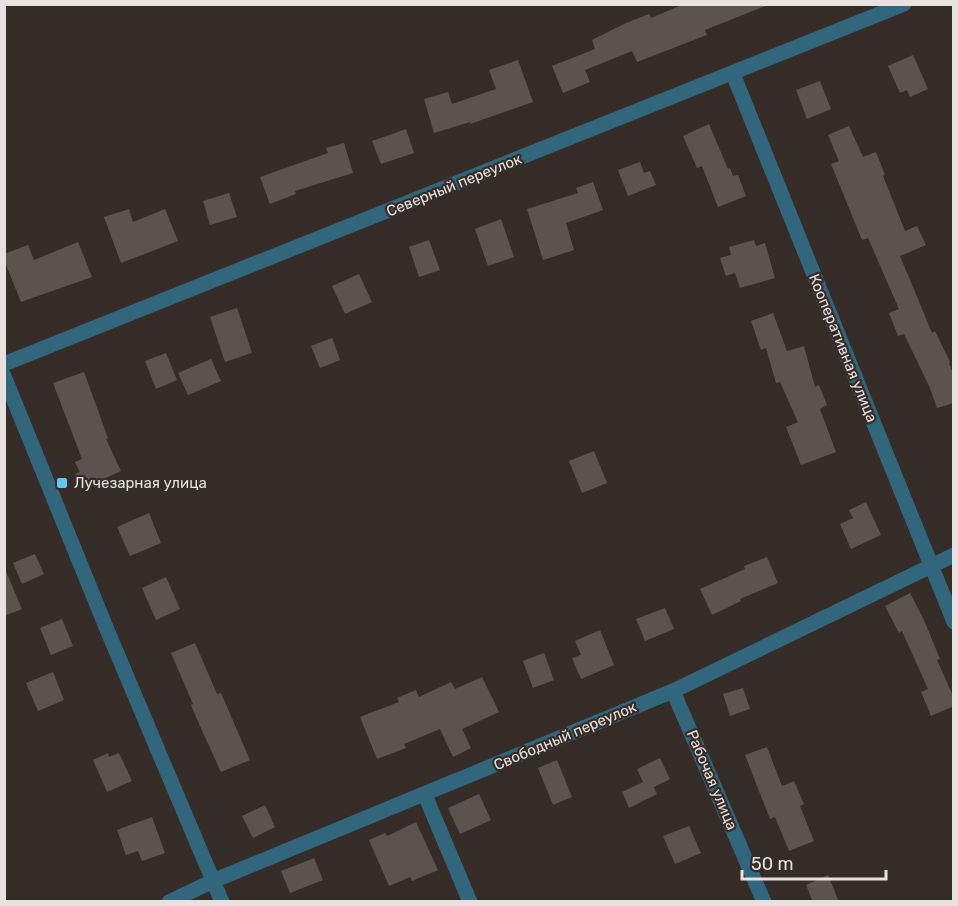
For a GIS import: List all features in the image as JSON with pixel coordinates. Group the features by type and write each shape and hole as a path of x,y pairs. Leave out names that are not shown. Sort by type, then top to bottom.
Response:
{"street":[{"name":"Северный переулок","path":"4,364 904,4"},
{"name":"Кооперативная улица","path":"733,74 954,622"},
{"path":"4,376 108,632 222,902"},
{"name":"Свободный переулок","path":"169,902 213,881 673,691 954,555"},
{"name":"Рабочая улица","path":"673,691 764,902"},
{"path":"425,795 470,902"}],"building":[{"path":"684,4 768,5 705,30 707,35 637,62 632,51 585,70 590,82 563,93 552,66 595,49 592,40 626,23 649,14 651,18"},
{"path":"913,55 928,89 910,97 907,90 900,93 888,66"},
{"path":"518,60 533,102 470,124 470,122 434,133 424,99 448,92 452,104 496,89 489,70"},
{"path":"820,81 831,109 807,119 796,90"},
{"path":"709,124 728,169 730,168 733,176 738,175 746,196 718,207 702,166 697,168 683,136"},
{"path":"849,126 863,157 876,152 905,231 917,226 926,245 900,256 932,333 935,331 950,362 954,376 954,403 937,408 904,334 898,336 889,313 899,309 868,238 862,240 831,164 839,161 828,135"},
{"path":"406,129 414,153 381,164 372,141"},
{"path":"344,143 353,173 295,191 296,194 270,204 260,177 328,153 326,148"},
{"path":"640,162 644,173 650,171 656,185 628,196 618,170"},
{"path":"593,182 603,210 566,223 574,250 543,260 527,209 578,193 576,188"},
{"path":"229,193 237,217 210,225 203,201"},
{"path":"129,209 133,222 165,209 178,241 121,263 104,217"},
{"path":"501,219 514,257 488,266 475,229"},
{"path":"429,240 440,270 419,277 409,247"},
{"path":"754,240 756,246 765,243 775,278 740,288 735,273 726,276 720,258 731,255 729,247"},
{"path":"78,242 92,277 21,302 4,260 4,254 28,245 34,260"},
{"path":"359,274 372,302 345,314 332,286"},
{"path":"237,308 252,353 225,362 210,317"},
{"path":"773,313 787,351 804,346 815,387 819,385 827,405 820,409 836,452 801,465 786,427 798,422 780,382 776,383 766,348 761,350 751,321"},
{"path":"332,338 340,360 320,368 311,346"},
{"path":"166,353 177,380 156,389 145,361"},
{"path":"211,359 221,381 188,395 178,373"},
{"path":"84,372 108,438 106,439 121,471 82,489 75,474 80,472 75,462 82,459 53,383"},
{"path":"594,451 607,483 582,493 569,461"},
{"path":"866,502 881,535 851,549 840,524 853,518 849,510"},
{"path":"149,513 161,543 130,556 117,527"},
{"path":"35,554 44,574 22,584 13,563"},
{"path":"767,557 778,583 740,599 741,601 712,615 700,589"},
{"path":"4,567 22,609 4,616"},
{"path":"166,577 180,609 156,620 142,588"},
{"path":"910,593 924,620 940,659 937,660 954,698 954,706 931,716 921,692 928,689 902,631 899,633 885,606"},
{"path":"665,608 674,629 645,641 636,619"},
{"path":"62,619 73,646 51,655 40,628"},
{"path":"600,630 614,665 581,679 572,658 581,655 575,641"},
{"path":"195,643 217,694 221,693 250,760 221,772 171,653"},
{"path":"544,653 554,680 533,688 523,661"},
{"path":"53,672 64,700 38,711 26,683"},
{"path":"482,677 499,712 462,729 471,748 453,757 440,729 404,744 406,748 377,759 360,717 399,702 397,698 416,690 419,697 451,682 455,689"},
{"path":"743,688 750,709 730,716 723,694"},
{"path":"767,747 782,786 794,781 804,804 800,806 814,841 789,851 775,817 770,819 745,755"},
{"path":"108,753 109,757 119,753 132,781 107,792 93,760"},
{"path":"660,758 670,779 654,787 657,794 629,808 622,792 643,782 637,769"},
{"path":"557,760 572,797 553,805 538,768"},
{"path":"479,794 491,820 460,834 448,808"},
{"path":"265,805 275,827 253,838 242,816"},
{"path":"152,817 165,853 142,861 138,851 126,855 117,830"},
{"path":"416,822 438,870 412,881 410,877 389,886 369,840 385,833 387,836"},
{"path":"689,826 701,853 675,864 663,836"},
{"path":"314,858 323,880 290,893 281,871"},
{"path":"828,875 839,902 813,902 806,885"}],"place":[{"name":"Лучезарная улица","path":"62,483"}]}
